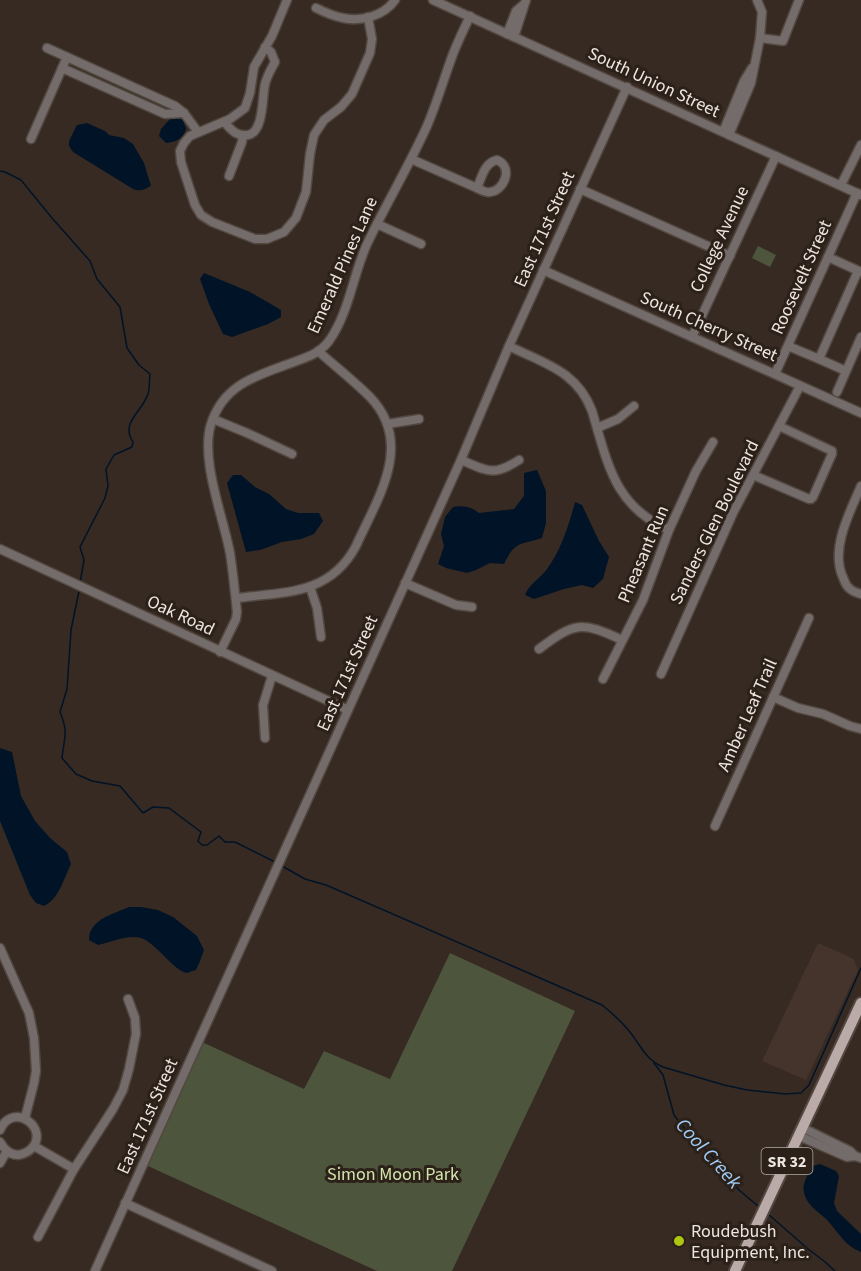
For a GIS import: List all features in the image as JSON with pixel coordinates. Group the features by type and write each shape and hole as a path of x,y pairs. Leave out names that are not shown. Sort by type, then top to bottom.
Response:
{"main road":[{"name":"SR 32","path":"735,1271 861,1003"}],"street":[{"path":"287,0 272,36 254,67 245,108 230,119 190,136 180,151 181,162 195,205 201,215 212,222 261,240 275,237 289,228 296,218 304,200 314,135 324,120 341,107 352,94 370,53 372,39 368,17"},
{"path":"316,8 346,19 368,17 383,12 395,0"},
{"name":"South Union Street","path":"434,0 859,194"},
{"path":"726,134 744,81 754,65 760,38 762,12 757,0"},
{"path":"760,38 783,41 799,0"},
{"path":"511,35 516,11 524,2"},
{"name":"Emerald Pines Lane","path":"220,652 236,619 237,612 230,553 207,454 208,434 213,419 229,394 245,381 308,357 328,342 351,293 366,246 432,113 453,54 470,16"},
{"path":"224,122 237,134 252,134 257,129 265,81 275,62 272,52 265,47"},
{"path":"47,48 175,106 184,113 198,132"},
{"path":"31,140 67,57"},
{"path":"62,68 165,114 184,113"},
{"name":"East 171st Street","path":"95,1271 627,87"},
{"path":"229,176 243,135"},
{"path":"841,185 861,145"},
{"name":"College Avenue","path":"692,337 776,156"},
{"path":"411,159 477,188"},
{"path":"580,189 730,256"},
{"name":"Roosevelt Street","path":"775,374 859,194"},
{"path":"377,224 421,244"},
{"path":"819,359 860,271 828,257"},
{"name":"South Cherry Street","path":"543,270 861,413"},
{"path":"837,392 861,337"},
{"path":"509,346 556,369 579,387 589,402 610,470 623,494 643,514 669,530"},
{"path":"788,346 846,371"},
{"path":"236,598 310,587 327,580 336,573 351,556 389,470 392,449 387,424 377,406 370,397 318,351"},
{"name":"Sanders Glen Boulevard","path":"661,674 733,513 800,386"},
{"path":"597,428 618,419 634,406"},
{"path":"213,419 292,454"},
{"path":"387,424 419,419"},
{"path":"753,475 808,499 813,498 832,451 779,426"},
{"name":"Pheasant Run","path":"603,679 643,600 669,530 696,471 713,442"},
{"path":"461,460 491,471 505,469 519,460"},
{"path":"861,486 840,542 838,558 840,570 849,588 861,594"},
{"name":"Oak Road","path":"0,549 348,710"},
{"path":"405,583 456,604 472,607"},
{"path":"310,587 321,637"},
{"name":"Amber Leaf Trail","path":"714,826 809,618"},
{"path":"539,649 561,633 577,627 594,628 622,640"},
{"path":"265,738 263,705 272,676"},
{"path":"773,697 861,729"},
{"path":"0,948 29,1013 34,1038 36,1071 25,1118"},
{"path":"38,1237 74,1169 123,1090 136,1034 135,1018 128,999"},
{"path":"0,1130 5,1122 15,1117 25,1118 34,1125 36,1130 34,1146 21,1155 7,1151 0,1142"},
{"path":"801,1132 850,1150 858,1157"},
{"path":"34,1146 74,1169"},
{"path":"0,1163 7,1151"},
{"path":"125,1203 272,1271"}],"shaded area":[{"path":"818,943 854,959 858,970 806,1080 762,1061"}],"green space":[{"path":"758,246 776,255 770,267 752,258"},
{"name":"Simon Moon Park","path":"450,953 575,1011 452,1271 377,1271 148,1166 202,1042 304,1089 324,1051 390,1079"}],"water":[{"path":"171,118 183,120 186,129 179,139 166,143 159,136 161,129"},
{"path":"87,123 133,144 144,163 151,186 141,190 133,189 73,152 69,141 77,125"},
{"path":"204,273 250,292 281,310 281,317 232,337 223,334 200,279"},
{"path":"537,470 546,491 546,523 542,538 519,545 511,551 504,564 490,563 467,573 438,564 444,546 441,534 445,517 453,507 467,507 479,513 514,509 524,496 524,473"},
{"path":"233,475 241,475 286,509 298,513 319,513 323,521 314,534 246,552 227,483"},
{"path":"575,502 582,505 609,557 603,579 593,588 582,585 534,599 525,595 547,569 556,554"},
{"path":"0,748 12,752 21,796 35,821 67,852 71,864 54,898 44,906 36,903 30,895 0,821"},
{"path":"129,907 158,910 173,917 197,936 204,950 196,970 187,973 182,971 141,938 125,938 98,945 89,940 93,927 98,922"},
{"path":"820,1164 836,1171 839,1176 834,1203 837,1211 861,1234 861,1252 846,1242 805,1197 806,1179 813,1166"}],"waterway":[{"path":"0,171 21,180 90,261 97,279 120,307 127,348 139,365 150,374 148,394 130,423 132,447 114,455 106,469 108,486 105,498 80,547 84,560 80,583"},
{"path":"79,591 71,630 67,689 60,712 65,731 62,758 76,774 92,781 120,786 143,813 153,807 169,808 201,832 198,841 202,845 207,845 219,836 225,842 235,842 275,862"},
{"path":"282,866 305,879 326,885 602,1005 627,1028 648,1057 663,1067 747,1090 785,1094 801,1093 809,1085 861,968"},
{"name":"Cool Creek","path":"654,1063 663,1075 674,1115 712,1156 739,1190 759,1207"},
{"name":"Cool Creek","path":"768,1214 835,1271"}],"place":[{"name":"Roudebush Equipment, Inc.","path":"679,1241"}]}
